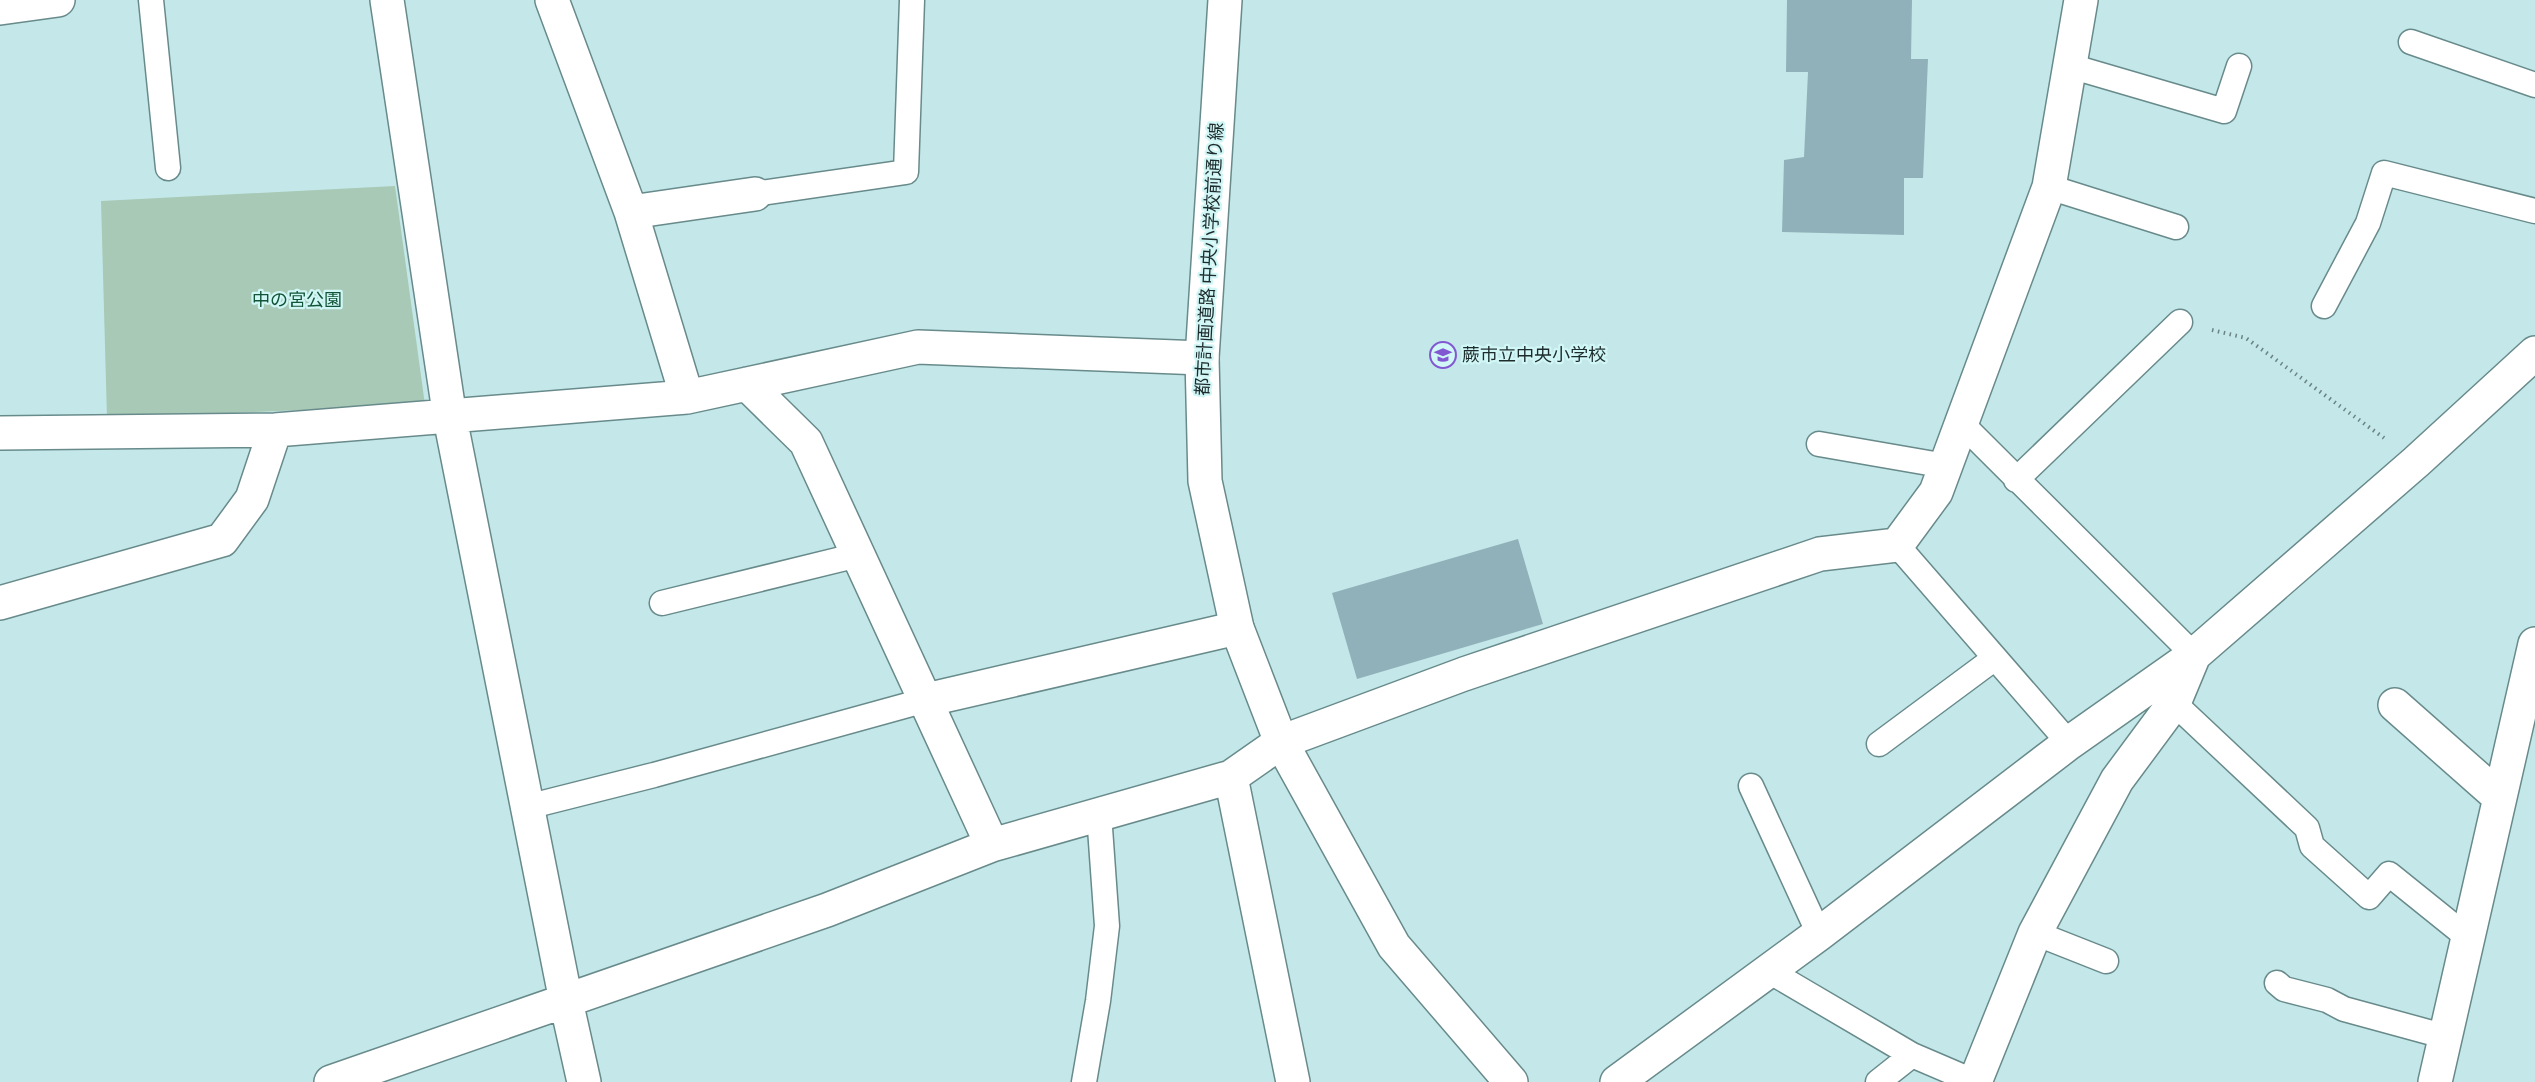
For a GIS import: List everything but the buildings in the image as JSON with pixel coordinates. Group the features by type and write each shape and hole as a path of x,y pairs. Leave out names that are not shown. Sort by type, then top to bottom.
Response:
{"street":[{"path":"0,8 58,0"},
{"path":"387,0 450,418 584,1082"},
{"path":"552,0 631,212 687,397"},
{"name":"都市計画道路 中央小学校前通り線","path":"1225,0 1202,358 1205,481 1237,628 1281,742 1394,946 1511,1082"},
{"path":"331,1082 827,910 992,845 1231,777 1281,742 1464,674 1820,554 1897,545 1936,492 2049,187 2081,0"},
{"path":"631,212 755,194"},
{"path":"0,433 275,430 450,418 687,397 918,347 1202,358"},
{"path":"1617,1082 1819,934 2069,743 2194,656 2416,462 2535,353"},
{"path":"747,384 806,442 992,845"},
{"path":"0,603 222,540 252,499 275,430"},
{"path":"926,700 1237,628"},
{"path":"2435,1082 2499,797 2530,688 2535,644"},
{"path":"1975,1082 2035,933 2117,780 2174,703 2194,656"},
{"path":"2396,705 2499,797"},
{"path":"1231,777 1293,1082"}],"lane":[{"path":"151,0 168,168"},
{"path":"755,194 906,172 912,0"},
{"path":"2411,42 2535,85"},
{"path":"2070,66 2224,111 2239,66"},
{"path":"2324,306 2368,223 2384,173 2535,212"},
{"path":"2049,187 2176,227"},
{"path":"2016,480 2180,322"},
{"path":"1962,424 2194,656"},
{"path":"1819,444 1946,466"},
{"path":"1897,545 2069,743"},
{"path":"662,603 858,555"},
{"path":"1879,744 1995,658"},
{"path":"527,807 654,775 926,700"},
{"path":"2174,703 2307,828 2312,846 2369,897 2389,874 2466,936"},
{"path":"1751,786 1819,934"},
{"path":"1084,1082 1098,1001 1107,926 1099,814"},
{"path":"2035,933 2106,962"},
{"path":"1769,971 1912,1055 1975,1082"},
{"path":"2277,983 2284,989 2326,1000 2344,1009 2444,1036"},
{"path":"1878,1082 1912,1055"}],"path":[{"path":"2180,322 2246,338 2416,462"}],"green space":[{"name":"中の宮公園","path":"395,186 425,405 107,418 101,201"}],"place":[{"name":"蕨市立中央小学校","path":"1443,355"}]}
